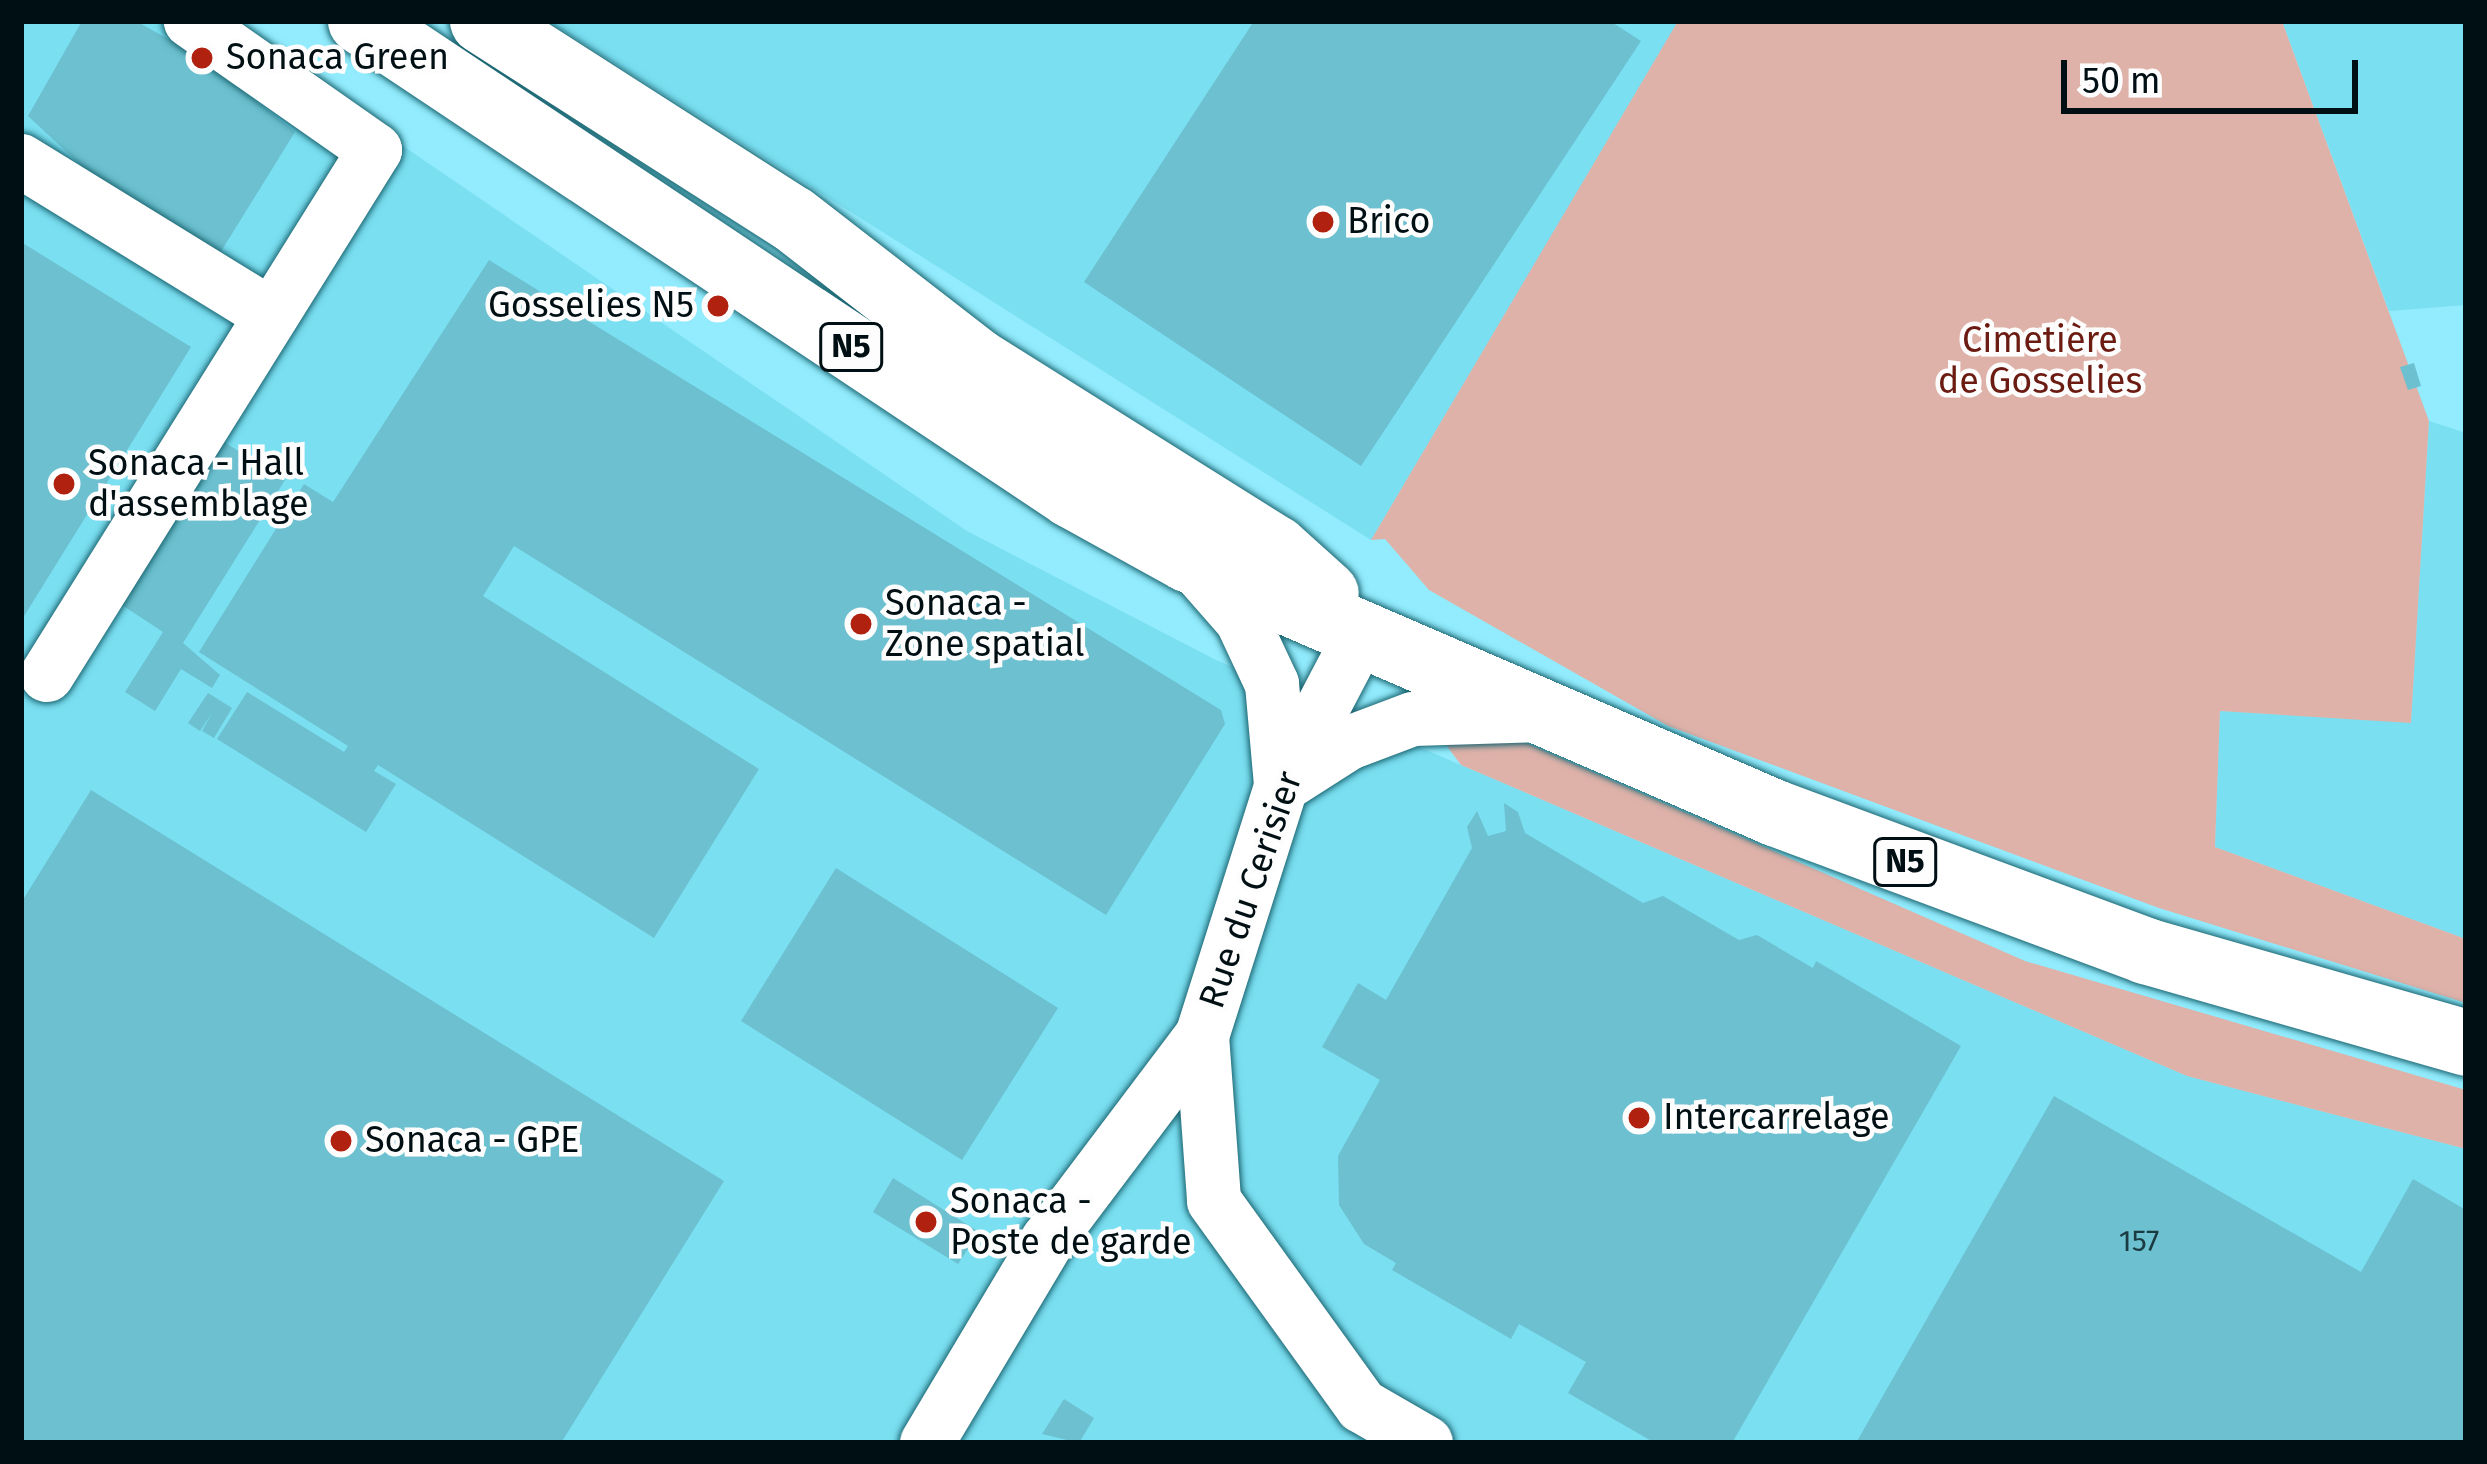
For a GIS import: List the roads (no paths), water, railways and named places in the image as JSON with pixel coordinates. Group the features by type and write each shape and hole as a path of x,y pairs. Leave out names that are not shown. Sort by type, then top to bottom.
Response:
{"main road":[{"name":"N5","path":"362,21 1072,496 1188,559 1364,628 1775,813 2146,951 2466,1043"},
{"name":"N5","path":"483,21 794,219 976,361 1276,548 1364,628"}],"street":[{"path":"47,675 374,150 191,21"},
{"path":"21,161 271,315"},
{"path":"1188,559 1242,620 1272,684 1281,787 1349,742 1413,719 1553,714"},
{"name":"Rue du Cerisier","path":"1364,628 1281,787 1202,1036 1214,1201 1362,1406 1426,1443"},
{"path":"926,1443 1048,1240 1202,1036"}],"place":[{"name":"Sonaca Green","path":"202,58"},
{"name":"Brico","path":"1323,222"},
{"name":"Gosselies N5","path":"718,306"},
{"name":"Sonaca - Hall d'assemblage","path":"64,484"},
{"name":"Sonaca - Zone spatial","path":"861,624"},
{"name":"Intercarrelage","path":"1639,1118"},
{"name":"Sonaca - GPE","path":"341,1141"},
{"name":"Sonaca - Poste de garde","path":"926,1222"}],"park label":[{"name":"Cimetière de Gosselies","path":"2040,360"}]}
